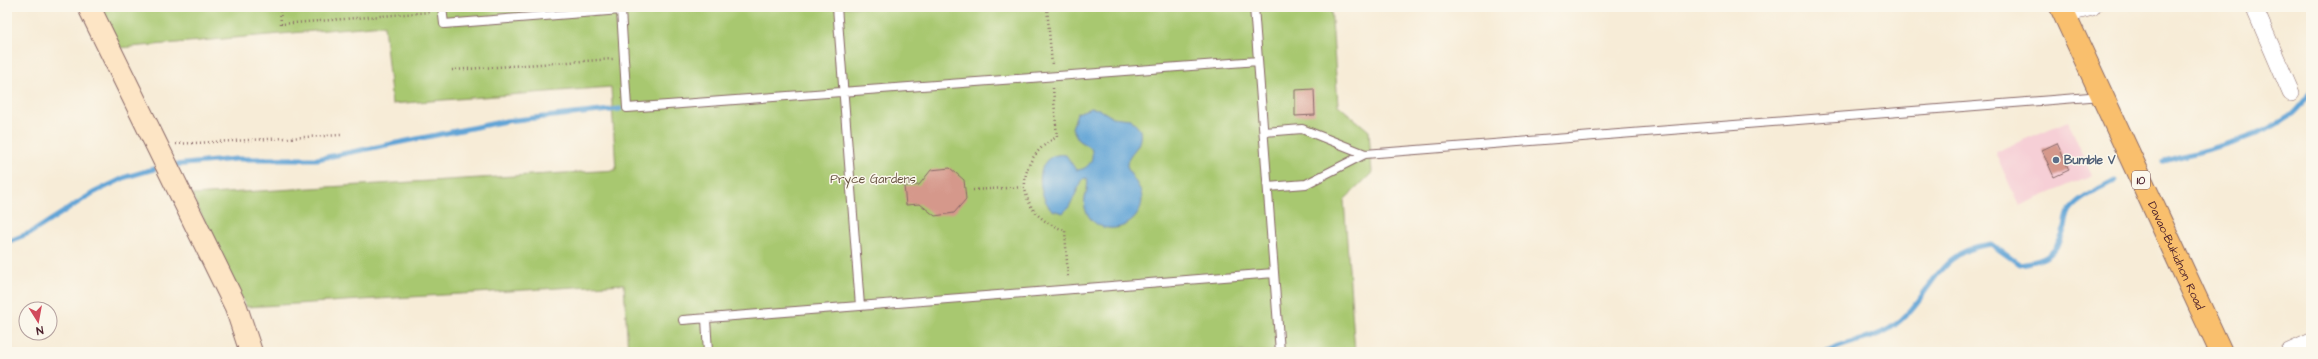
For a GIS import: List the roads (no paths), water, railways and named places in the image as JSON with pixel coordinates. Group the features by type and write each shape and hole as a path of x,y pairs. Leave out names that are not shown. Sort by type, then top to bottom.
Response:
{"highway":[{"name":"Davao-Bukidnon Road","path":"2063,11 2221,352"}],"street":[{"path":"89,7 155,145 236,308 251,352"},
{"path":"2063,11 2092,7"},
{"path":"2254,7 2291,93"},
{"path":"2289,352 2311,342"}],"lane":[{"path":"837,7 860,306"},
{"path":"1254,7 1280,352"},
{"path":"443,9 444,24 621,10 627,108 1258,61"},
{"path":"1268,187 1306,184 1365,154 2102,96"},
{"path":"1264,132 1302,129 1365,154"},
{"path":"683,320 1274,273"},
{"path":"706,319 708,352"}],"water":[{"path":"1091,108 1099,109 1112,117 1131,119 1140,130 1139,142 1129,157 1127,166 1140,190 1142,199 1140,210 1135,218 1118,228 1100,226 1092,220 1086,211 1084,202 1088,182 1087,178 1083,179 1069,207 1063,213 1052,210 1046,203 1043,194 1041,175 1043,166 1048,159 1056,155 1066,155 1076,170 1080,170 1090,164 1092,156 1091,148 1079,141 1072,128 1077,113"}],"waterway":[{"path":"2164,161 2213,148 2261,132 2290,116 2311,93"},
{"path":"175,165 236,159 317,159 506,121 620,109"},
{"path":"7,242 32,232 93,193 126,177 154,169"},
{"path":"1827,352 1874,336 1889,329 1904,318 1944,267 1956,256 1971,249 1991,244 2019,264 2036,261 2049,255 2062,237 2068,214 2074,205 2085,197 2115,181"}],"place":[{"name":"Bumble V","path":"2056,160"}],"park label":[{"name":"Pryce Gardens","path":"873,179"}]}
